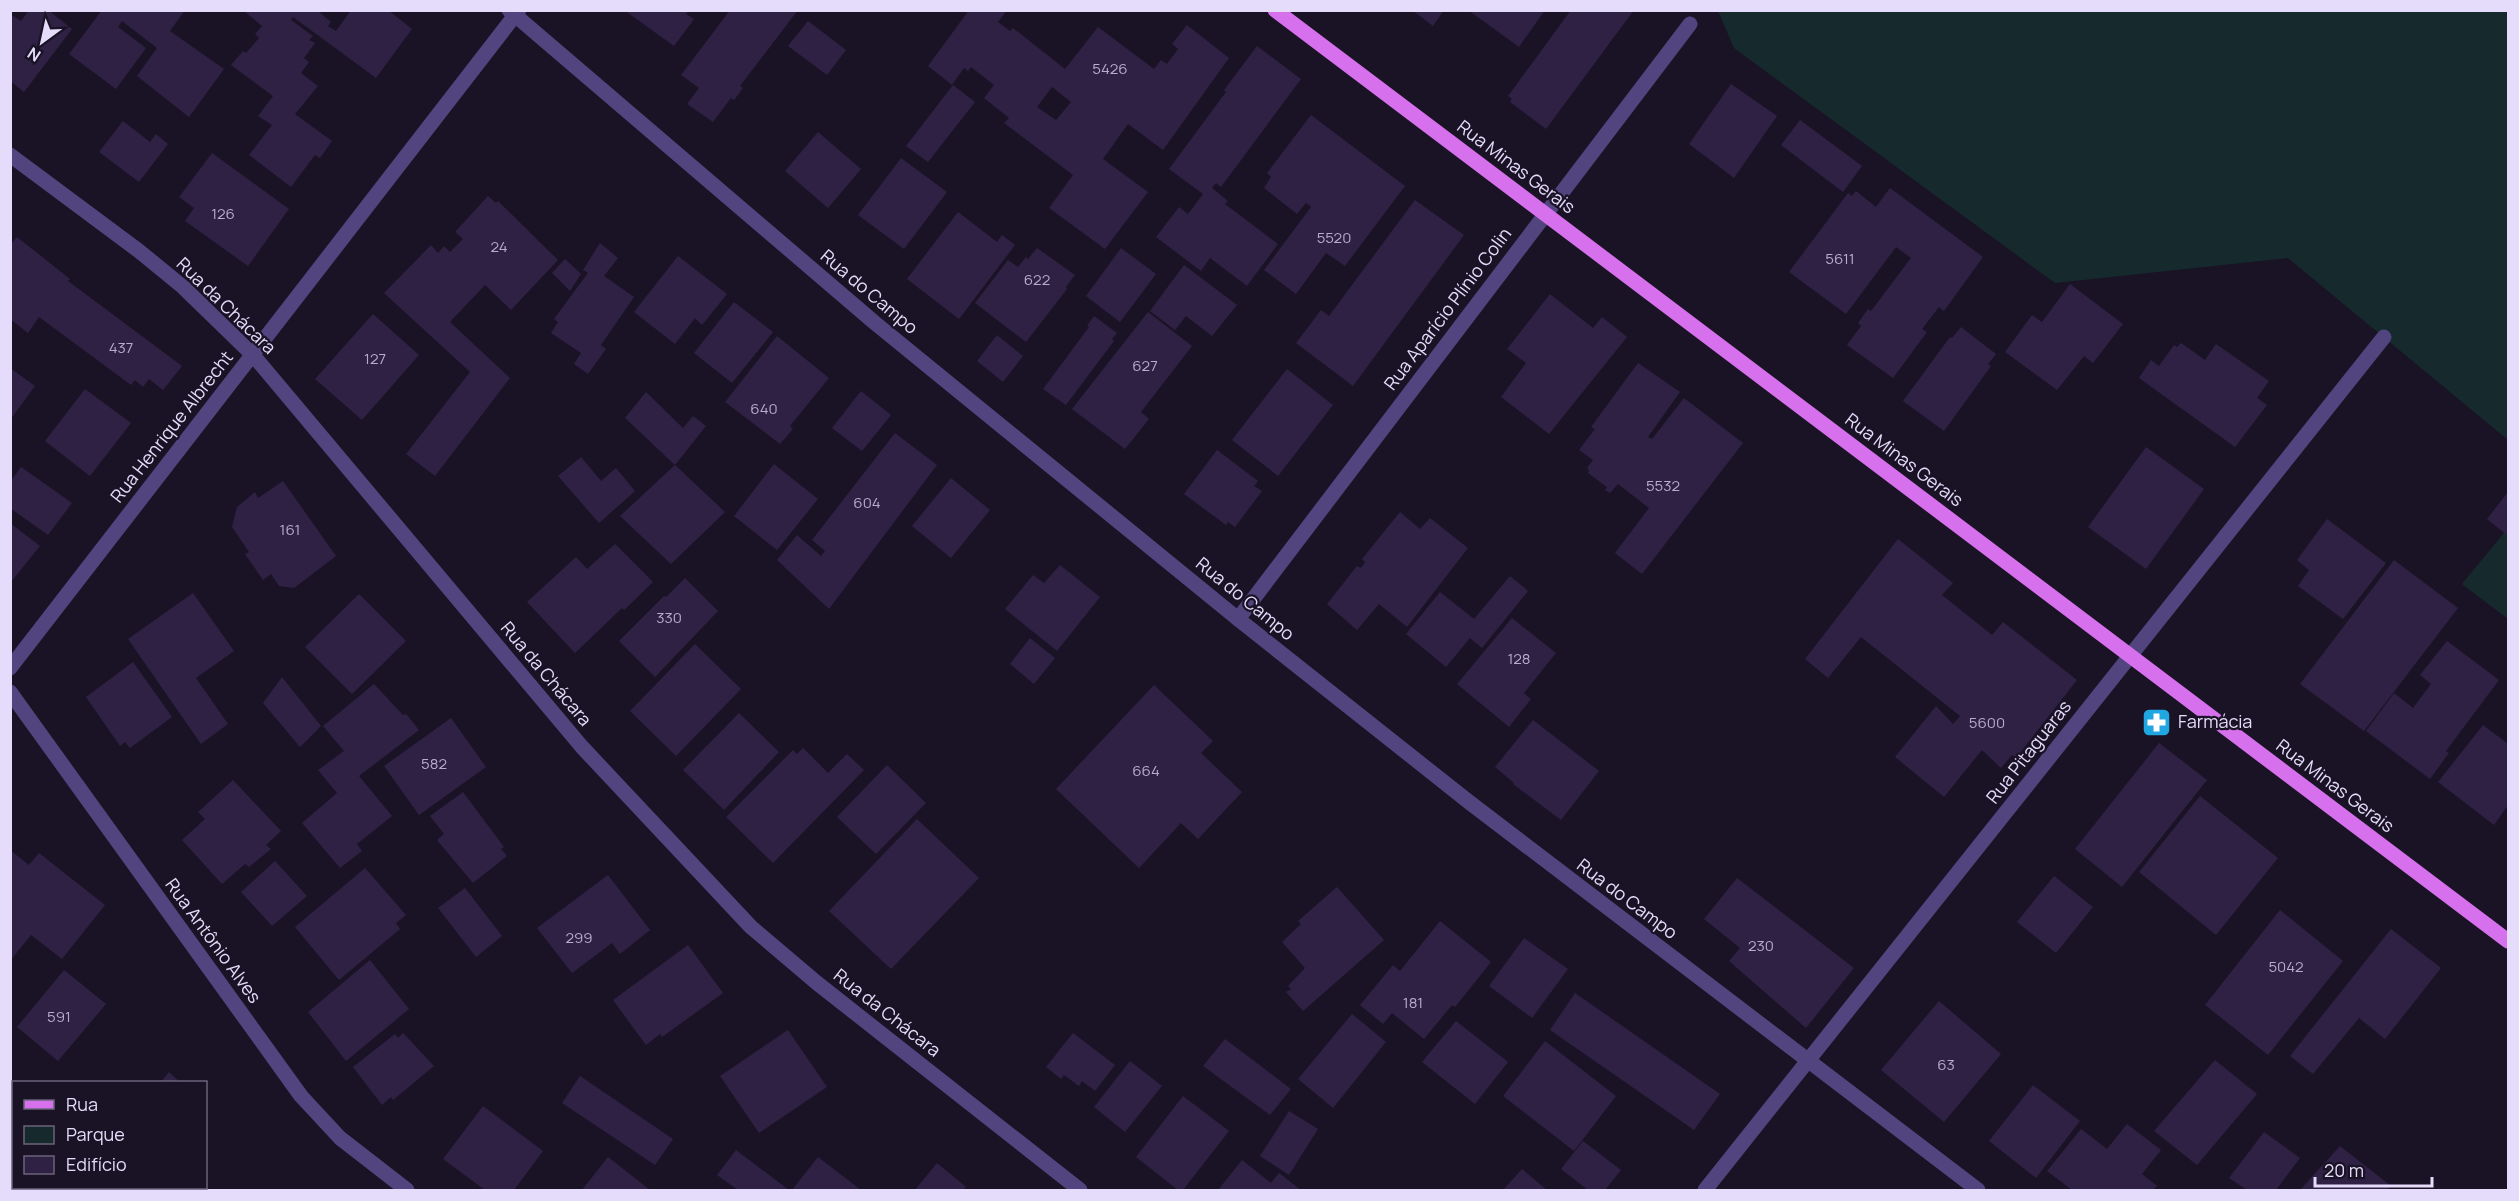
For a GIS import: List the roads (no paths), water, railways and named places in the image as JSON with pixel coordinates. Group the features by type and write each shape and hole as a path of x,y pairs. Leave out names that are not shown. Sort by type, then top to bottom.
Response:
{"main road":[{"name":"Rua Minas Gerais","path":"1275,10 2508,941"}],"street":[{"name":"Rua Henrique Albrecht","path":"10,668 252,356 514,12"},
{"name":"Rua do Campo","path":"514,12 884,331 1238,619 1478,809 1978,1191"},
{"name":"Rua Aparício Plínio Colin","path":"1238,619 1690,24"},
{"name":"Rua da Chácara","path":"10,155 174,280 252,356 582,747 751,927 817,983 1080,1191"},
{"name":"Rua Pitaguaras","path":"1705,1191 2384,337"},
{"name":"Rua Antônio Alves","path":"10,692 301,1096 340,1138 407,1191"}],"place":[{"name":"Farmácia","path":"2157,722"}]}
